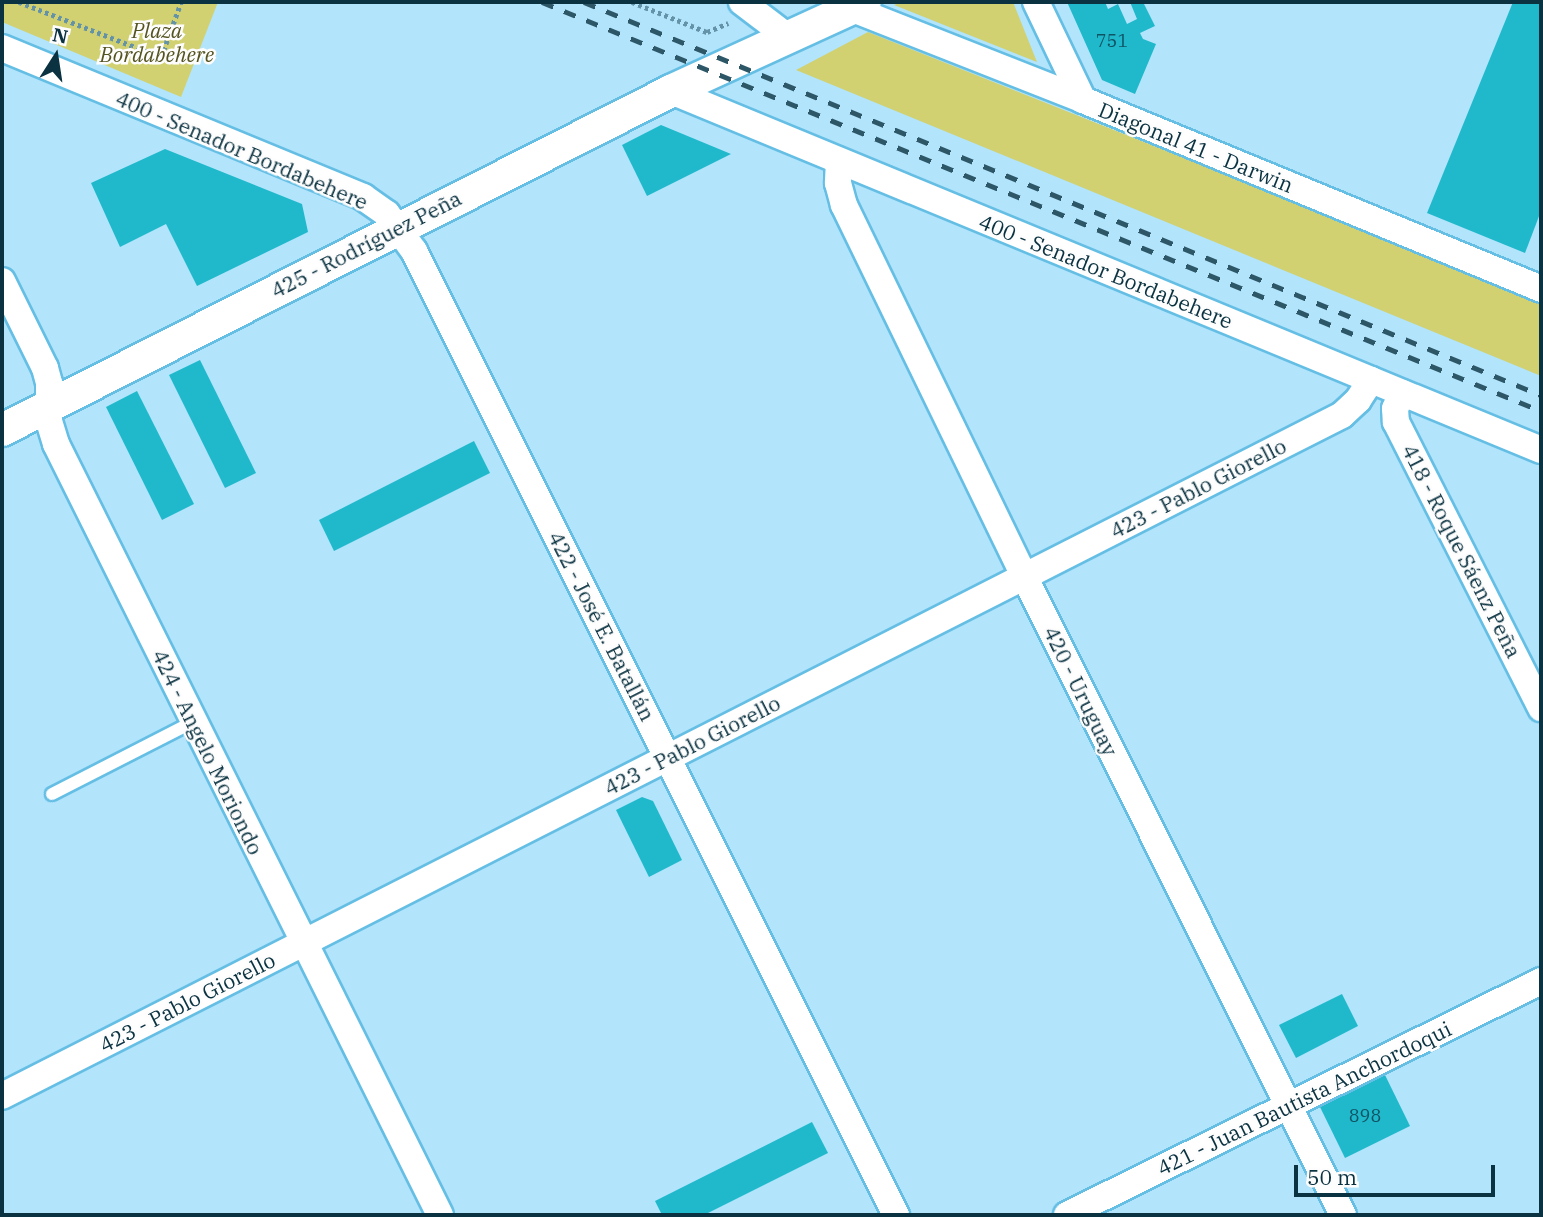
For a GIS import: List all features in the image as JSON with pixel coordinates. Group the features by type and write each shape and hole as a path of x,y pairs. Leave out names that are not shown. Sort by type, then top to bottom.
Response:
{"street":[{"path":"1036,2 1083,100"},
{"name":"Diagonal 41 - Darwin","path":"857,5 1541,289"},
{"name":"425 - Rodríguez Peña","path":"2,429 671,91 857,5"},
{"path":"750,6 789,37"},
{"name":"400 - Senador Bordabehere","path":"2,48 363,197 387,214 397,228"},
{"name":"400 - Senador Bordabehere","path":"671,91 1541,450"},
{"name":"420 - Uruguay","path":"839,161 838,183 844,205 1024,576 1343,1215"},
{"name":"422 - José E. Batallán","path":"397,228 414,251 896,1215"},
{"name":"424 - Angelo Moriondo","path":"2,281 45,368 56,444 440,1215"},
{"name":"423 - Pablo Giorello","path":"2,1096 1342,415 1358,400 1371,380"},
{"name":"418 - Roque Sáenz Peña","path":"1402,393 1395,409 1396,422 1541,708"},
{"name":"421 - Juan Bautista Anchordoqui","path":"1066,1215 1541,981"}],"lane":[{"path":"52,794 193,722"}],"path":[{"path":"19,2 161,57 181,2"},
{"path":"632,2 707,32 750,6"}],"green space":[{"name":"Plaza Bordabehere","path":"2,2 218,2 181,97 2,22"},
{"path":"901,2 1013,2 1037,62 894,5"},
{"path":"868,32 1541,300 1541,376 796,70"}],"building":[{"path":"1067,2 1105,2 1108,9 1118,4 1127,24 1137,19 1130,2 1143,2 1155,26 1140,33 1143,39 1156,44 1135,94 1102,80"},
{"path":"1513,2 1541,2 1541,211 1525,253 1427,213"},
{"path":"661,125 731,154 647,196 622,145"},
{"path":"165,149 302,204 308,232 197,286 166,224 120,247 91,183"},
{"path":"200,360 256,473 225,488 169,375"},
{"path":"137,391 194,504 162,520 106,407"},
{"path":"474,441 490,473 334,551 319,520"},
{"path":"642,797 653,801 682,860 649,877 616,810"},
{"path":"1342,994 1358,1026 1296,1058 1279,1025"},
{"path":"1385,1075 1410,1126 1345,1158 1320,1107"},
{"path":"812,1122 828,1153 704,1215 662,1215 655,1201"}],"railway":[{"path":"542,2 1541,411"},
{"path":"584,2 1541,395"}]}
